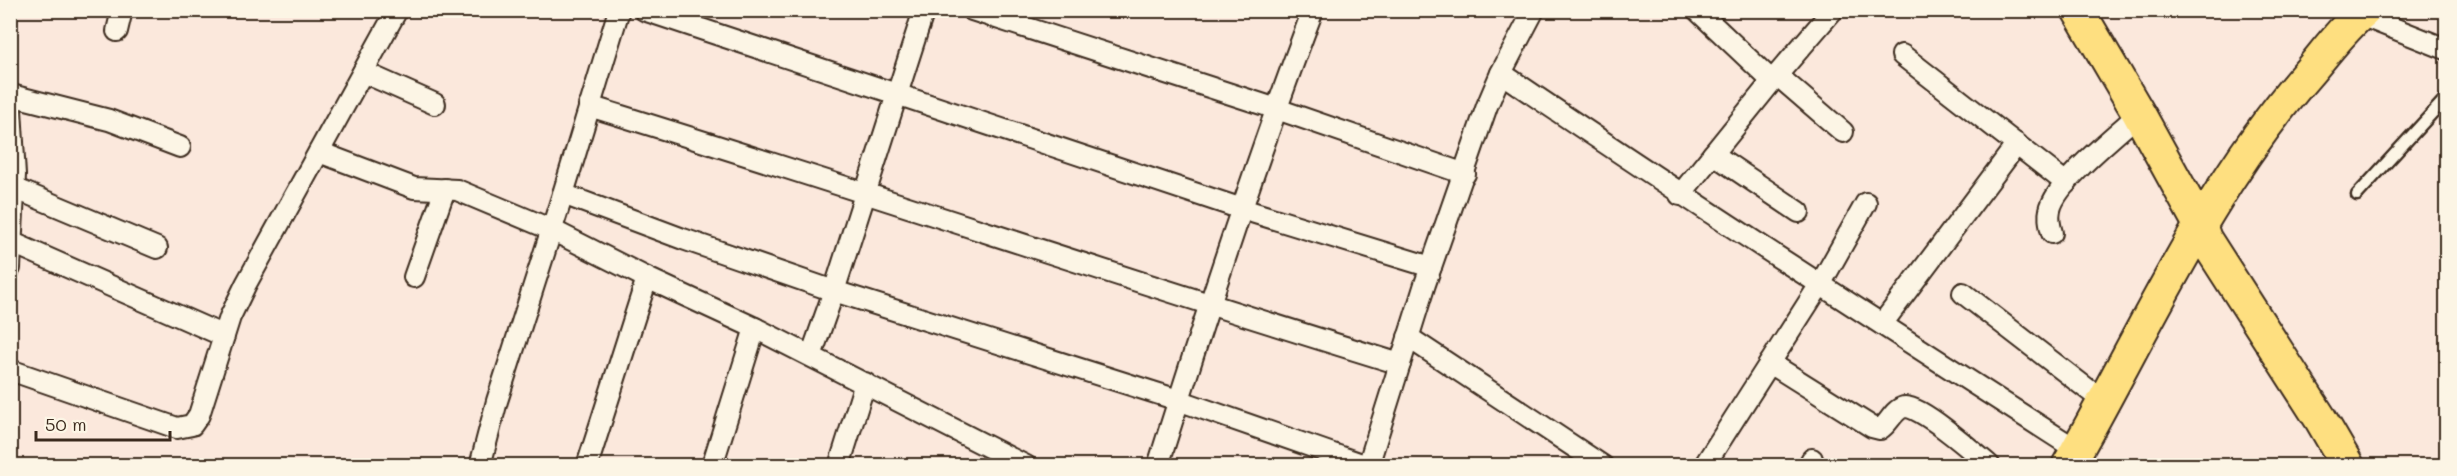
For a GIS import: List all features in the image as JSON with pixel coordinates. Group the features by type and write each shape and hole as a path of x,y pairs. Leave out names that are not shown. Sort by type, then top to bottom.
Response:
{"main road":[{"path":"2078,10 2139,114 2203,232 2348,465"},
{"path":"2076,460 2103,401 2203,232 2277,129 2328,68 2368,13"},
{"path":"2076,460 2133,380 2203,232"}],"street":[{"path":"117,31 122,10"},
{"path":"10,370 177,428 192,425 199,415 224,336 246,284 397,10"},
{"path":"480,465 497,401 619,10"},
{"path":"644,10 1242,209 1431,267"},
{"path":"811,356 924,10"},
{"path":"972,10 1276,109 1465,174"},
{"path":"1158,465 1209,305 1276,109 1313,10"},
{"path":"563,194 683,239 834,291 1178,400 1368,465 1431,267 1487,106 1534,10"},
{"path":"1697,10 1774,78 1844,132"},
{"path":"1680,195 1774,78 1833,10"},
{"path":"2368,13 2446,49"},
{"path":"1902,55 2066,183"},
{"path":"363,72 435,104"},
{"path":"1501,74 1680,195 1821,283 2076,460"},
{"path":"10,268 14,188 11,94 109,120 180,147"},
{"path":"589,106 1400,364"},
{"path":"2052,233 2049,221 2054,198 2066,183 2139,114"},
{"path":"1882,324 2017,144"},
{"path":"319,152 414,188 445,189 472,196 550,229 647,278 756,328 1026,465"},
{"path":"1713,154 1799,212"},
{"path":"14,188 157,248"},
{"path":"414,277 445,189"},
{"path":"1704,465 1821,283 1866,203"},
{"path":"11,254 224,336"},
{"path":"587,465 647,278"},
{"path":"1964,293 2103,401"},
{"path":"712,465 756,328"},
{"path":"1408,337 1603,465"},
{"path":"1770,363 1872,427 1880,429 1886,426 1897,411 1904,407 1919,410 1990,465"},
{"path":"839,465 865,383"}],"lane":[{"path":"2356,195 2446,98"}]}
